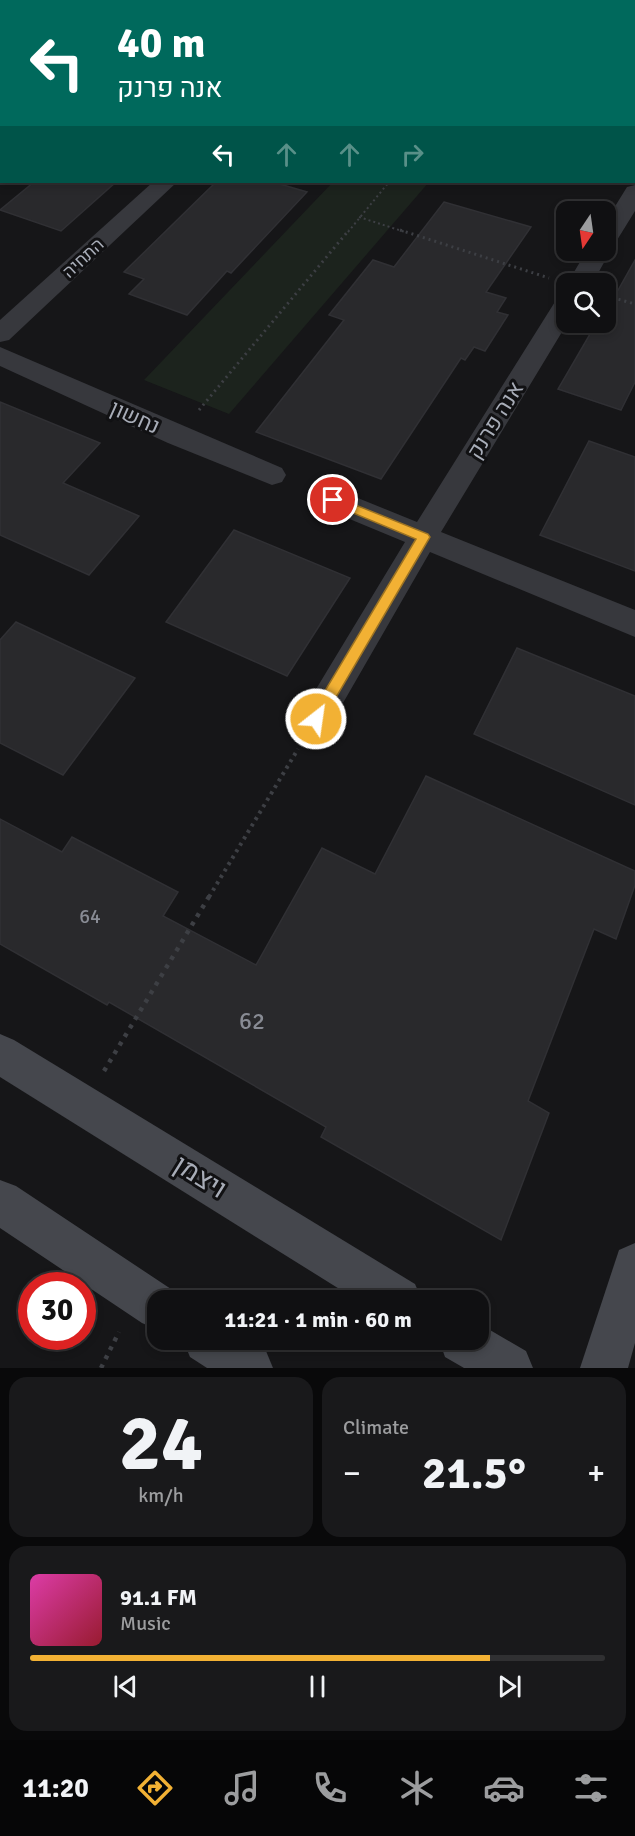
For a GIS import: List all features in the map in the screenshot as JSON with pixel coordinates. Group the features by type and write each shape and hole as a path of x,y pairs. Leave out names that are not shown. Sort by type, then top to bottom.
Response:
{"main road":[{"name":"ויצמן","path":"0,1054 383,1290"},
{"path":"0,1202 147,1300"},
{"path":"604,1368 635,1266"},
{"path":"222,1350 249,1368"},
{"path":"478,1350 508,1368"}],"street":[{"name":"התחיה","path":"0,334 165,183"},
{"path":"616,223 635,192"},
{"name":"אנה פרנק","path":"580,273 590,261"},
{"name":"אנה פרנק","path":"316,719 556,308"},
{"name":"נחשון","path":"0,356 178,436 272,475"},
{"path":"333,500 635,624"}],"path":[{"path":"178,436 388,183"},
{"path":"359,217 556,285"},
{"path":"616,299 635,304"},
{"path":"83,1105 316,719"}],"shaded area":[{"path":"332,183 428,183 229,414 144,380"}],"building":[{"path":"33,183 115,183 61,231 0,210"},
{"path":"215,183 276,183 307,192 231,273 227,271 187,315 129,294 144,279 124,272"},
{"path":"444,202 531,227 486,292 506,298 497,312 508,315 485,351 474,347 465,360 461,358 381,479 256,432 344,320 329,315 373,260 394,267"},
{"path":"635,260 635,382 621,410 558,389 591,333 616,333 616,294"},
{"path":"0,402 100,443 63,483 139,516 89,575 0,535"},
{"path":"589,441 635,457 635,571 540,535"},
{"path":"234,530 350,578 287,676 166,622"},
{"path":"16,622 135,678 63,775 0,743 0,640"},
{"path":"517,648 635,696 635,805 474,734"},
{"path":"426,776 635,871 635,885 616,939 594,929 528,1101 549,1113 501,1240 321,1137 326,1127 109,1002 107,1005 0,944 0,819 62,852 72,837 178,892 163,916 256,965 322,848 375,874"}],"route":[{"path":"316,719 423,537 333,500"}]}
